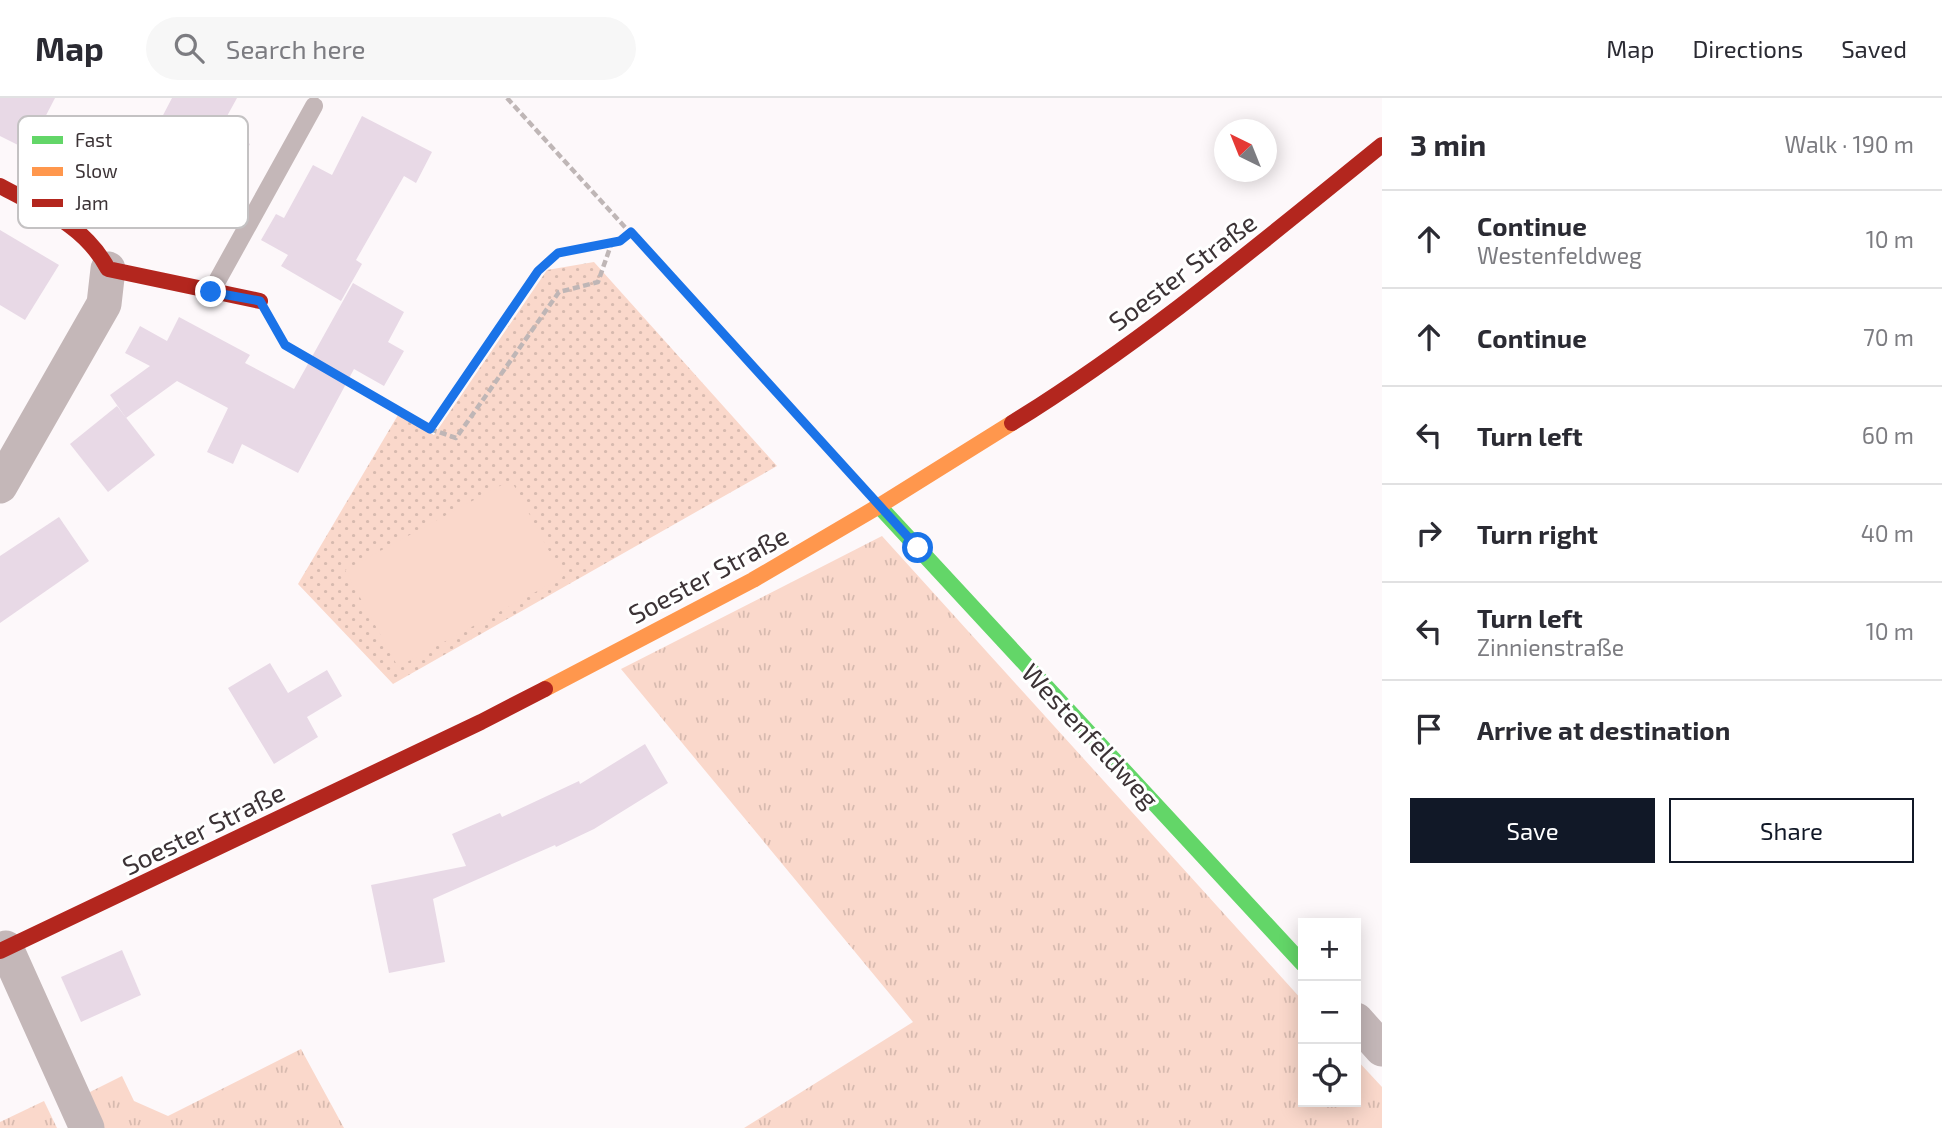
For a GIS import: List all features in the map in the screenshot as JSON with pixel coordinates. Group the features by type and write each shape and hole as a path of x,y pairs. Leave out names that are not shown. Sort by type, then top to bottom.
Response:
{"main road":[{"name":"Soester Straße","path":"3,950 481,722 753,580 1062,393 1217,278 1382,145"},
{"path":"0,186 18,196"},
{"path":"75,228 99,251 108,270 260,301"},
{"name":"Westenfeldweg","path":"879,506 1298,959"}],"street":[{"path":"0,486 103,304 108,270"},
{"path":"3,950 87,1128"},
{"path":"1361,1026 1382,1049"}],"lane":[{"path":"248,225 314,106"},
{"path":"211,292 246,228"}],"path":[{"path":"507,98 879,506"},
{"path":"430,429 538,271 558,253 620,241 631,232"},
{"path":"260,301 285,345 430,429 456,438 559,292 598,282 612,242"}],"green space":[{"path":"594,262 777,466 393,684 298,584 398,415 434,435 547,270"},
{"path":"511,480 563,577 398,667 345,570"},
{"path":"882,536 1298,995 1298,1107 1361,1107 1361,1064 1382,1087 1382,1128 744,1128 913,1022 621,669"},
{"path":"301,1049 344,1128 104,1128 88,1093 122,1076 134,1101 168,1116"},
{"path":"44,1101 57,1128 0,1128 0,1122"}],"building":[{"path":"0,98 55,98 46,116 18,116 18,145 0,136"},
{"path":"172,98 237,98 227,116 163,116"},
{"path":"362,116 432,152 416,183 404,176 356,260 362,264 341,301 281,266 288,255 261,240 276,214 284,218 313,165 332,175"},
{"path":"0,230 59,265 25,320 0,305"},
{"path":"353,283 404,312 388,342 404,351 384,386 354,369 298,473 242,444 233,464 207,452 228,408 177,381 126,418 110,395 150,366 125,353 140,326 167,341 179,317 250,355 245,363 294,389"},
{"path":"117,406 155,455 108,492 70,444"},
{"path":"59,517 89,561 0,623 0,556"},
{"path":"270,663 288,693 327,670 342,696 307,717 318,737 274,764 228,688"},
{"path":"645,744 668,783 594,829 433,899 445,962 389,973 371,885 466,866 452,834 500,813 502,817 579,781 580,784"},
{"path":"122,950 141,995 81,1022 61,977"}],"traffic: fast":[{"path":"879,506 1298,959"}],"traffic: slow":[{"path":"545,689 753,580 1012,423"}],"traffic: jam":[{"path":"1012,423 1061,392 1155,325 1382,145"},
{"path":"0,186 18,196"},
{"path":"73,228 87,240 108,269 260,301"},
{"path":"0,951 545,689"}],"route":[{"path":"211,292 260,301 285,345 430,429 538,271 558,253 620,241 631,232 918,548"}]}
